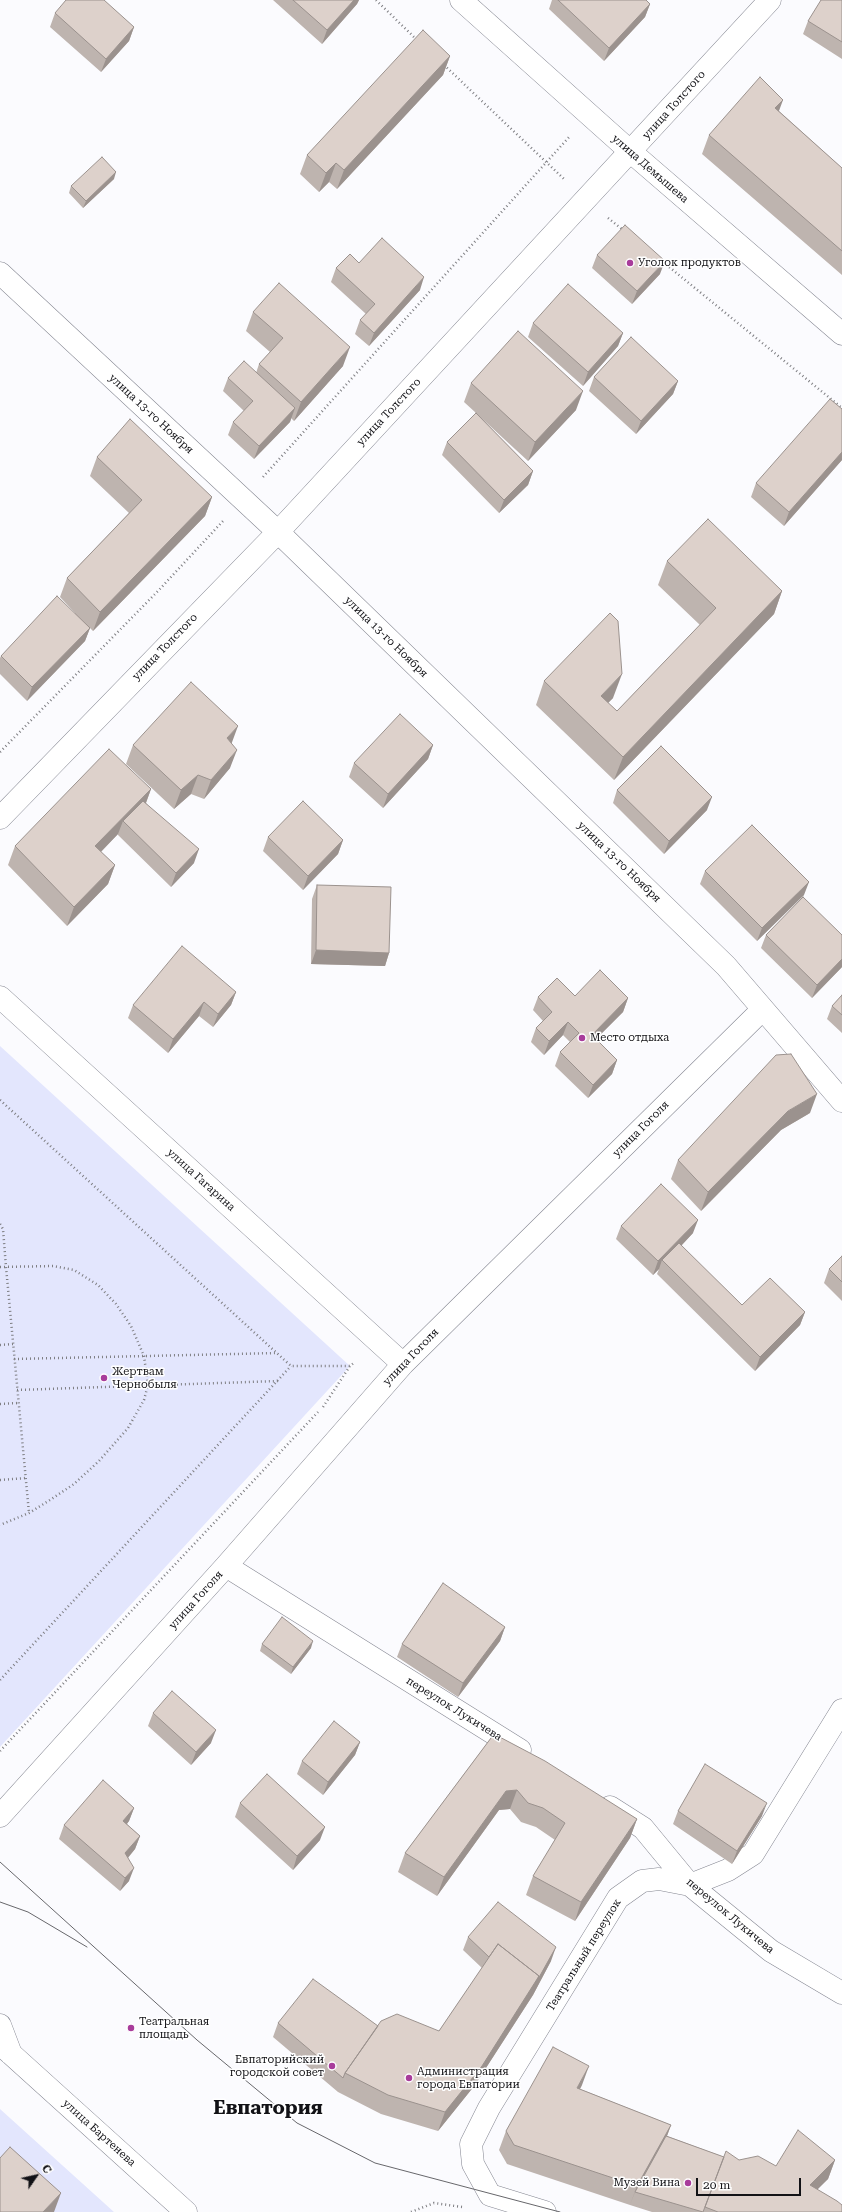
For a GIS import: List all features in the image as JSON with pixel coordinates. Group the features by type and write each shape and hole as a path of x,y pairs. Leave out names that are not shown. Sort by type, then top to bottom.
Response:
{"street":[{"name":"улица Демышева","path":"461,0 630,152 842,334"},
{"name":"улица Толстого","path":"0,818 278,532 770,0"},
{"name":"улица 13-го Ноября","path":"0,274 278,532 726,966 763,1009"},
{"name":"улица Гагарина","path":"0,997 403,1364"},
{"path":"763,1009 842,1101"},
{"name":"улица Гоголя","path":"0,1816 226,1566 403,1364 763,1009"},
{"name":"переулок Лукичева","path":"226,1566 536,1760"},
{"path":"690,1885 728,1870 753,1854 842,1710"},
{"name":"переулок Лукичева","path":"596,1798 643,1828 690,1885 771,1951 842,1993"},
{"name":"Театральный переулок","path":"545,2212 490,2195 473,2164 471,2144 489,2108 618,1898 642,1881 659,1878 690,1885"},
{"path":"0,2025 6,2049"},
{"name":"улица Бартенева","path":"6,2049 186,2212"}],"path":[{"path":"0,752 158,591 590,116"},
{"path":"0,1100 291,1366 350,1366"},
{"path":"0,1224 3,1229 29,1513"},
{"path":"0,1267 53,1266 74,1270 98,1285 116,1304 131,1326 144,1356 148,1385 144,1400 128,1428 99,1461 74,1484 29,1513 0,1525"},
{"path":"0,1345 14,1344"},
{"path":"0,1751 324,1407 350,1366 380,1344"},
{"path":"14,1359 278,1353"},
{"path":"0,1680 291,1366"},
{"path":"17,1390 278,1381"},
{"path":"0,1404 19,1403"},
{"path":"0,1480 26,1478"},
{"path":"411,2212 434,2203 456,2204"}],"shaded area":[{"path":"0,1046 350,1366 0,1747"},
{"path":"0,2109 114,2212 0,2212"}],"building":[{"path":"66,0 104,0 134,27 106,59 55,13"},
{"path":"293,0 354,0 327,30"},
{"path":"558,0 646,0 650,4 609,48"},
{"path":"821,0 842,0 842,42 808,21"},
{"path":"423,30 450,56 344,170 336,163 326,173 307,155"},
{"path":"760,77 783,100 775,108 842,168 842,251 709,135"},
{"path":"102,157 116,172 86,201 71,186"},
{"path":"625,225 665,261 637,291 597,255"},
{"path":"382,238 424,277 374,333 360,320 375,304 336,268 350,254 359,263"},
{"path":"279,283 350,347 301,402 259,364 283,338 253,312"},
{"path":"568,284 623,333 588,372 533,323"},
{"path":"518,331 583,391 535,442 471,383"},
{"path":"631,337 678,381 641,421 594,377"},
{"path":"244,361 295,408 259,446 233,422 253,401 228,378"},
{"path":"830,399 842,409 842,452 789,512 756,483"},
{"path":"476,413 533,471 504,500 447,442"},
{"path":"130,419 212,497 100,612 67,578 142,500 97,457"},
{"path":"708,519 782,591 623,757 544,681 610,613 618,621 622,674 601,696 617,711 716,608 667,561"},
{"path":"57,596 90,628 32,687 1,656"},
{"path":"191,682 238,726 227,738 237,750 211,780 198,775 181,790 133,745"},
{"path":"400,714 433,745 388,794 354,763"},
{"path":"661,746 712,797 669,841 617,790"},
{"path":"109,749 151,789 95,846 115,865 74,907 15,846"},
{"path":"143,801 199,849 176,873 123,821"},
{"path":"303,801 343,840 308,876 268,837"},
{"path":"752,825 809,882 762,928 705,871"},
{"path":"317,885 391,887 389,953 316,950"},
{"path":"803,897 842,935 842,959 817,985 766,935"},
{"path":"182,946 236,992 218,1014 204,1002 173,1039 133,1005"},
{"name":"Место отдыха","path":"600,970 628,998 592,1035 617,1060 593,1085 560,1052 579,1033 568,1022 549,1041 536,1028 552,1012 538,997 557,978 575,996"},
{"path":"842,995 842,1015 832,1006"},
{"path":"791,1054 817,1094 788,1111 708,1192 678,1160 776,1055"},
{"path":"661,1184 698,1220 658,1261 621,1226"},
{"path":"679,1243 742,1305 770,1278 805,1312 760,1357 662,1260"},
{"path":"842,1256 842,1282 829,1269"},
{"path":"443,1583 505,1627 463,1683 402,1644"},
{"path":"282,1617 313,1641 293,1667 262,1644"},
{"path":"172,1691 216,1730 196,1752 153,1713"},
{"path":"334,1721 360,1742 328,1782 302,1761"},
{"path":"494,1734 545,1761 637,1819 581,1902 533,1876 565,1823 543,1808 528,1803 517,1790 506,1791 444,1877 405,1853"},
{"path":"705,1764 767,1803 737,1851 678,1811"},
{"path":"267,1774 325,1827 297,1856 240,1803"},
{"path":"103,1780 134,1808 123,1821 140,1836 125,1853 134,1868 125,1878 64,1825"},
{"path":"498,1902 556,1947 537,1981 539,1976 498,1944 489,1957 468,1937"},
{"path":"498,1944 539,1976 482,2066 445,2112 388,2095 345,2073 381,2021 397,2014 439,2031"},
{"name":"Евпаторийский городской совет","path":"313,1979 378,2026 343,2078 278,2023"},
{"path":"553,2047 589,2066 577,2088 671,2125 637,2186 514,2145 506,2131"},
{"path":"798,2130 835,2160 810,2185 842,2205 842,2212 718,2212 705,2207 726,2151 739,2160 758,2156 776,2166"},
{"path":"666,2136 724,2157 703,2212 635,2192"},
{"path":"10,2147 61,2193 43,2212 0,2212 0,2158"}],"tram line":[{"path":"0,1862 197,2040 297,2123 375,2163 560,2212"},
{"path":"0,1902 28,1912 87,1947"}],"place":[{"name":"Уголок продуктов","path":"630,263"},
{"name":"Место отдыха","path":"582,1038"},
{"name":"Жертвам Чернобыля","path":"104,1378"},
{"name":"Театральная площадь","path":"131,2028"},
{"name":"Евпаторийский городской совет","path":"332,2066"},
{"name":"Администрация города Евпатории","path":"409,2078"},
{"name":"Музей Вина","path":"688,2183"}],"district":[{"name":"Евпатория","path":"268,2108"}]}
